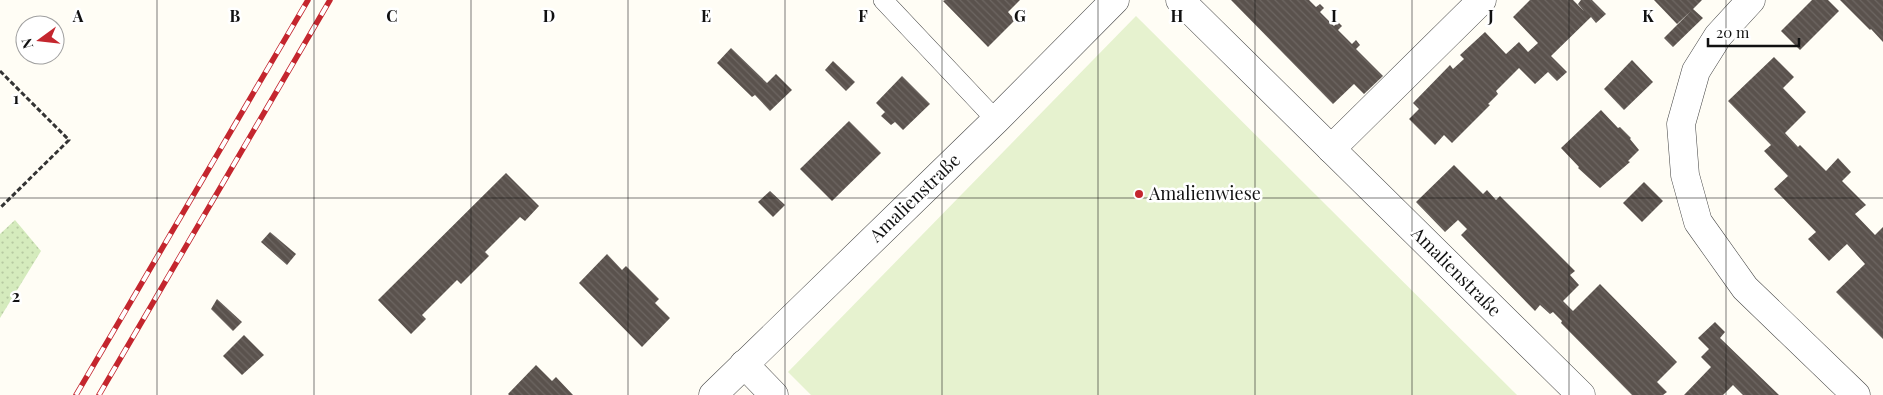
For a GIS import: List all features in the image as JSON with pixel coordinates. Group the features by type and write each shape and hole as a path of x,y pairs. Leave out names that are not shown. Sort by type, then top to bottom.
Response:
{"street":[{"name":"Amalienstraße","path":"713,395 996,120 1115,0"},
{"name":"Amalienstraße","path":"1180,0 1581,395"},
{"path":"1330,149 1482,0"},
{"path":"1751,0 1718,36 1696,71 1681,124 1685,174 1698,222 1745,288 1856,395"},
{"path":"744,364 774,395"}],"lane":[{"path":"883,0 996,120"}],"path":[{"path":"0,71 69,140 0,208"}],"green space":[{"name":"Amalienwiese","path":"1136,16 1517,395 811,395 788,372"},
{"path":"15,220 41,251 0,318 0,234"}],"building":[{"path":"1020,0 1008,12 1015,20 988,47 943,1"},
{"path":"1231,0 1309,0 1316,7 1320,4 1324,8 1320,12 1334,26 1338,22 1342,26 1338,30 1352,44 1356,40 1360,45 1356,49 1383,76 1364,94 1354,84 1333,104"},
{"path":"1530,0 1573,0 1584,11 1578,4 1581,0 1592,0 1606,14 1596,23 1591,17 1551,56 1567,72 1557,81 1548,72 1535,84 1519,68 1496,91 1498,94 1488,104 1490,105 1452,143 1444,135 1435,145 1409,119 1419,109 1413,103 1450,65 1453,69 1464,59 1460,55 1485,32 1506,54 1519,42 1528,52 1538,43 1513,17"},
{"path":"1654,0 1702,0 1693,9 1703,18 1673,47 1664,38 1691,11 1677,24"},
{"path":"1812,0 1828,0 1839,11 1800,50 1781,31"},
{"path":"1840,0 1883,0 1883,42 1871,29"},
{"path":"731,48 767,83 776,74 792,90 770,111 755,95 752,97 717,63"},
{"path":"1774,57 1794,77 1783,88 1806,112 1785,133 1826,171 1838,158 1851,172 1842,181 1866,205 1855,214 1875,235 1883,227 1883,339 1836,292 1865,264 1847,244 1829,261 1808,239 1816,232 1774,189 1788,176 1764,151 1771,145 1728,101"},
{"path":"1632,60 1653,82 1624,110 1604,89"},
{"path":"833,61 855,82 846,91 825,70"},
{"path":"902,76 930,104 903,130 895,122 891,125 881,116 885,112 876,103"},
{"path":"1601,110 1618,128 1620,127 1631,138 1639,150 1628,161 1630,162 1600,188 1578,168 1561,148"},
{"path":"849,121 881,153 832,201 800,169"},
{"path":"1454,165 1483,194 1487,190 1496,200 1500,196 1575,271 1570,275 1579,285 1563,301 1573,311 1600,284 1677,362 1657,382 1667,392 1663,395 1632,395 1561,323 1562,321 1553,312 1550,314 1540,305 1535,311 1461,235 1467,229 1458,220 1445,232 1416,202"},
{"path":"506,173 539,206 525,221 520,217 485,252 489,256 461,284 457,280 422,315 426,319 411,334 378,300"},
{"path":"1644,182 1663,201 1642,222 1623,203"},
{"path":"770,191 785,205 773,217 758,202"},
{"path":"270,232 296,254 287,265 261,242"},
{"path":"607,254 622,270 626,266 659,299 655,303 670,318 642,347 579,283"},
{"path":"217,299 242,322 233,331 211,309"},
{"path":"1715,322 1725,332 1720,338 1779,395 1743,395 1733,385 1723,395 1684,395 1711,367 1701,357 1709,349 1698,338"},
{"path":"244,335 264,355 242,375 223,356"},
{"path":"536,365 552,381 556,377 573,395 509,395"}],"railway":[{"path":"76,395 308,0"},
{"path":"99,395 330,0"}],"place":[{"name":"Amalienwiese","path":"1139,194"}]}
